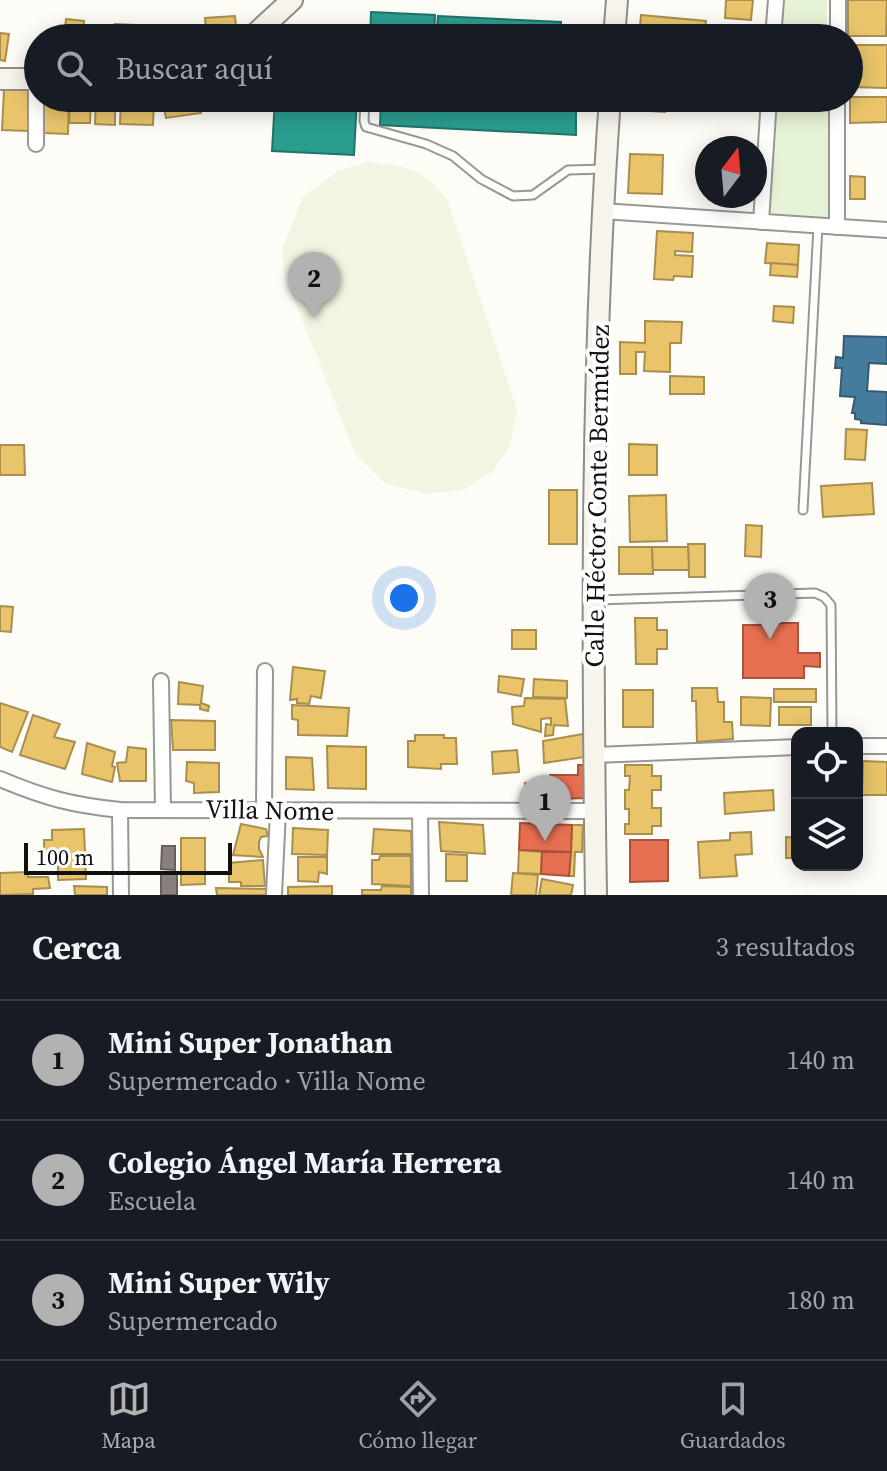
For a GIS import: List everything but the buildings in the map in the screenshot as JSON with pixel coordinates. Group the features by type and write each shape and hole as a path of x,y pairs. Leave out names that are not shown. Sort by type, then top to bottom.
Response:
{"street":[{"path":"266,24 292,0"},
{"path":"615,24 617,0"},
{"path":"774,24 776,0"},
{"path":"838,0 838,24"},
{"path":"0,79 24,79"},
{"path":"36,112 36,144"},
{"name":"Calle Héctor Conte Bermúdez","path":"596,895 595,433 602,211 609,112"},
{"path":"761,222 768,112"},
{"path":"837,112 837,227"},
{"path":"602,211 887,230"},
{"path":"265,671 274,895"},
{"path":"161,681 163,809"},
{"path":"863,746 887,746"},
{"path":"595,755 791,747"},
{"name":"Villa Nome","path":"0,779 36,795 75,806 120,810 594,811"},
{"path":"120,810 121,895"},
{"path":"420,811 421,895"}],"lane":[{"path":"364,112 366,127 426,144 453,156 481,179 513,196 533,195 568,170 605,169"},
{"path":"803,510 818,226"},
{"path":"595,600 815,593 824,597 831,605 832,727"}],"green space":[{"path":"781,0 827,0 827,24 779,24"},
{"path":"773,112 828,112 829,218 766,214"},
{"path":"367,162 420,173 447,199 517,410 510,446 494,470 465,489 428,494 385,484 355,453 284,273 282,249 303,197 338,171"}],"place":[{"name":"Colegio Ángel María Herrera","path":"314,318"},
{"name":"Mini Super Wily","path":"770,639"},
{"name":"Mini Super Jonathan","path":"545,841"}]}
